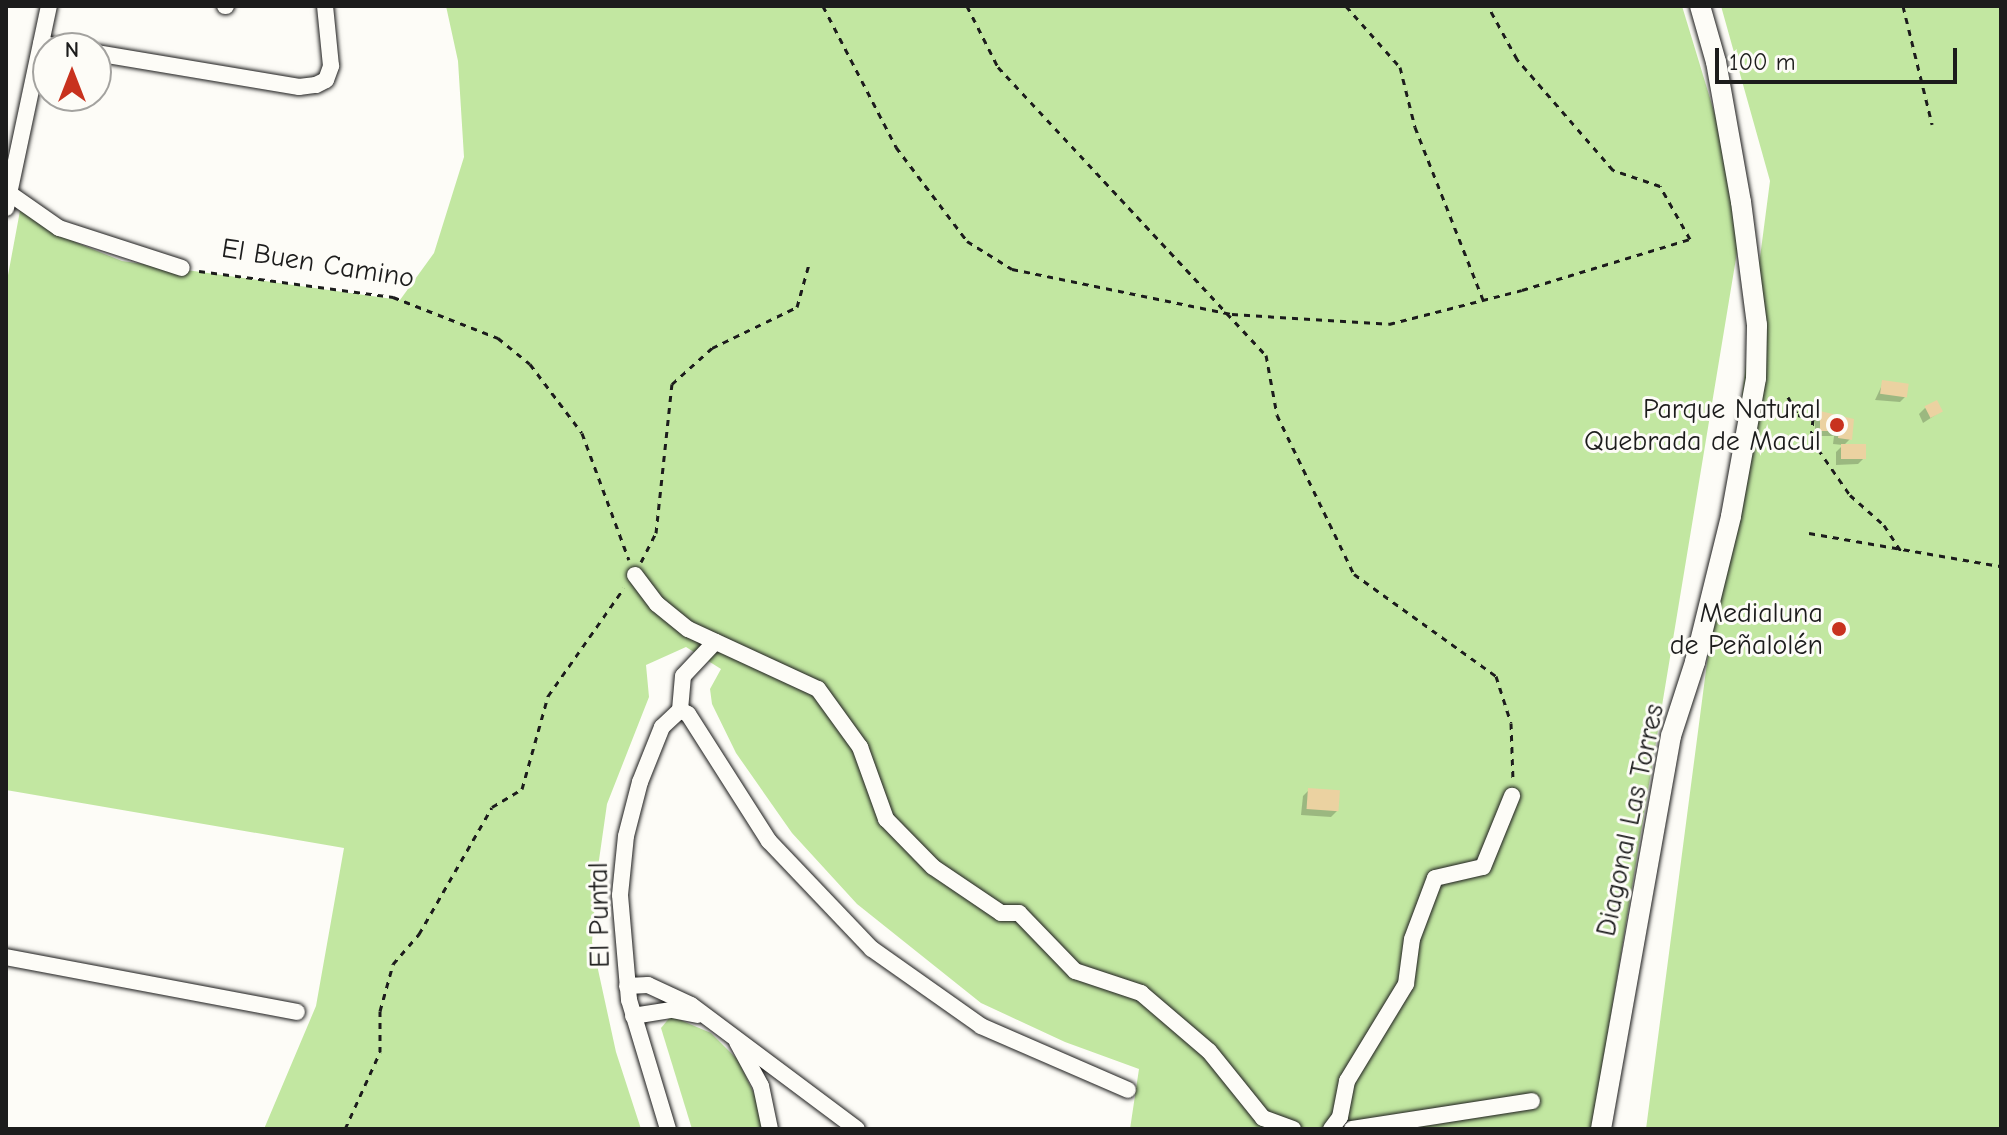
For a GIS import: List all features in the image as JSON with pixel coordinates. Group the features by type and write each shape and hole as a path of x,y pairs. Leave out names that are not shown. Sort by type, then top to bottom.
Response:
{"street":[{"path":"44,32 49,6"},
{"path":"112,56 299,87 316,85 326,80 331,66 325,6"},
{"name":"Diagonal Las Torres","path":"1601,1129 1671,736 1731,516 1756,378 1757,325 1741,202 1716,62 1700,6"},
{"path":"7,198 32,85"},
{"name":"El Buen Camino","path":"7,198 59,228 182,268"},
{"path":"635,575 657,604 715,642 818,689 860,747 886,819 933,867 1001,913 1019,913 1075,971 1141,993 1209,1051 1263,1118 1293,1129"},
{"path":"715,642 683,676 680,710 688,714 775,848 872,949 981,1026 1128,1090"},
{"name":"El Puntal","path":"668,1129 633,1016 620,916 626,836 657,739 668,718 680,710"},
{"path":"1331,1129 1340,1117 1347,1081 1406,984 1412,939 1435,878 1483,867 1512,796"},
{"path":"6,957 297,1012"},
{"path":"627,986 652,986 705,1017 857,1129"},
{"path":"633,1016 672,1010 705,1017"},
{"path":"733,1035 765,1098 770,1129"},
{"path":"765,1098 776,1084 792,1082"},
{"path":"1352,1129 1532,1101"}],"path":[{"path":"823,6 896,147 967,241 1026,273 1232,314 1389,324 1483,300 1690,239 1660,186 1613,170 1517,59 1488,6"},
{"path":"967,6 998,67 1232,314 1266,355 1277,415 1354,574 1496,676 1511,723 1512,796"},
{"path":"1346,6 1400,67 1415,127 1483,300"},
{"path":"1903,6 1932,124"},
{"path":"345,1129 380,1052 380,1011 393,964 419,934 492,807 522,789 548,696 635,575 656,533 672,384 712,348 797,307 809,264"},
{"name":"El Buen Camino","path":"182,268 393,297 498,338 530,364 582,433 635,575"},
{"path":"1788,397 1798,415 1813,419 1810,448"},
{"path":"1818,449 1850,495 1884,525 1901,551"},
{"path":"1809,533 2001,566"}],"green space":[{"path":"446,6 1682,6 1744,210 1592,1129 1130,1129 1139,1069 1065,1042 981,1003 857,904 792,833 736,753 712,704 710,689 721,669 686,647 646,665 649,697 607,804 597,874 592,942 616,1052 641,1129 264,1129 316,1006 344,848 6,790 6,286 22,200 75,242 122,261 400,300 434,253 464,157 458,61"},
{"path":"1721,6 2001,6 2001,1129 1646,1129 1770,181"},
{"path":"671,1016 711,1033 738,1060 759,1104 762,1129 692,1129 661,1028"}],"building":[{"path":"1882,380 1909,384 1907,398 1880,394"},
{"path":"1937,400 1943,412 1930,418 1925,406"},
{"name":"Parque Natural Quebrada de Macul","path":"1820,411 1854,419 1852,440 1838,438 1839,431 1820,431"},
{"path":"1841,444 1866,444 1866,459 1841,459"},
{"path":"1308,788 1340,790 1338,811 1307,809"}],"place":[{"name":"Parque Natural Quebrada de Macul","path":"1837,425"},
{"name":"Medialuna de Peñalolén","path":"1839,629"}]}
